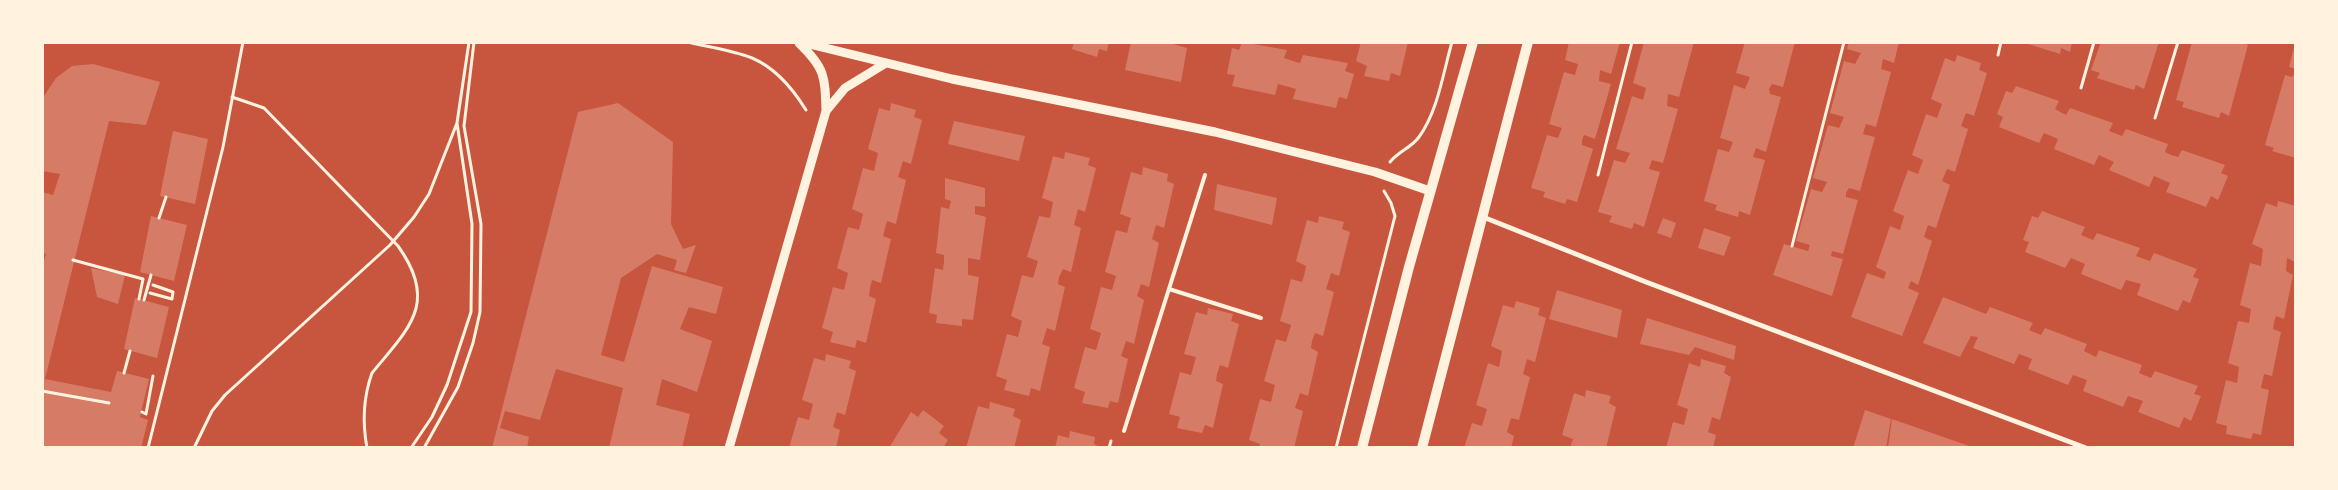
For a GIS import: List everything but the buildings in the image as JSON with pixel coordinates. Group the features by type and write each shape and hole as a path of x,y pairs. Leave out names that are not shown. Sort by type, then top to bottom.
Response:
{"main road":[{"path":"1362,448 1430,190 1473,42"},
{"path":"1422,448 1528,42"}],"street":[{"path":"800,42 952,79 1193,127 1383,175 1430,190"},
{"path":"729,448 826,111 826,79 816,60 800,42"},
{"path":"826,111 845,88 886,63"},
{"path":"1483,217 1646,282 2086,448"}],"lane":[{"path":"1124,431 1205,175"},
{"path":"1169,289 1261,318"}],"path":[{"path":"148,448 223,147 243,42"},
{"path":"194,448 212,411 225,395 394,241 429,194 457,123 469,42"},
{"path":"424,448 458,387 473,343 480,312 481,224 464,126 474,42"},
{"path":"688,42 752,58 774,71 789,85 806,110"},
{"path":"1336,448 1395,216 1391,202 1382,189 1383,175 1386,167 1399,152 1410,147 1424,129 1431,114 1452,42"},
{"path":"1598,175 1632,42"},
{"path":"1792,246 1844,42"},
{"path":"1998,55 2002,42"},
{"path":"2081,88 2094,42"},
{"path":"2155,118 2178,42"},
{"path":"232,97 264,108 394,241 409,261 416,278 418,295 415,316 372,373 363,411 367,448"},
{"path":"411,448 432,417 447,385 471,312 472,224 457,123"},
{"path":"160,218 166,197"},
{"path":"73,260 142,279 139,299"},
{"path":"144,300 151,275"},
{"path":"150,293 172,299 173,292 153,285"},
{"path":"124,373 130,350"},
{"path":"142,412 146,414 154,376"},
{"path":"42,391 109,403"},
{"path":"1109,448 1111,441"}]}
